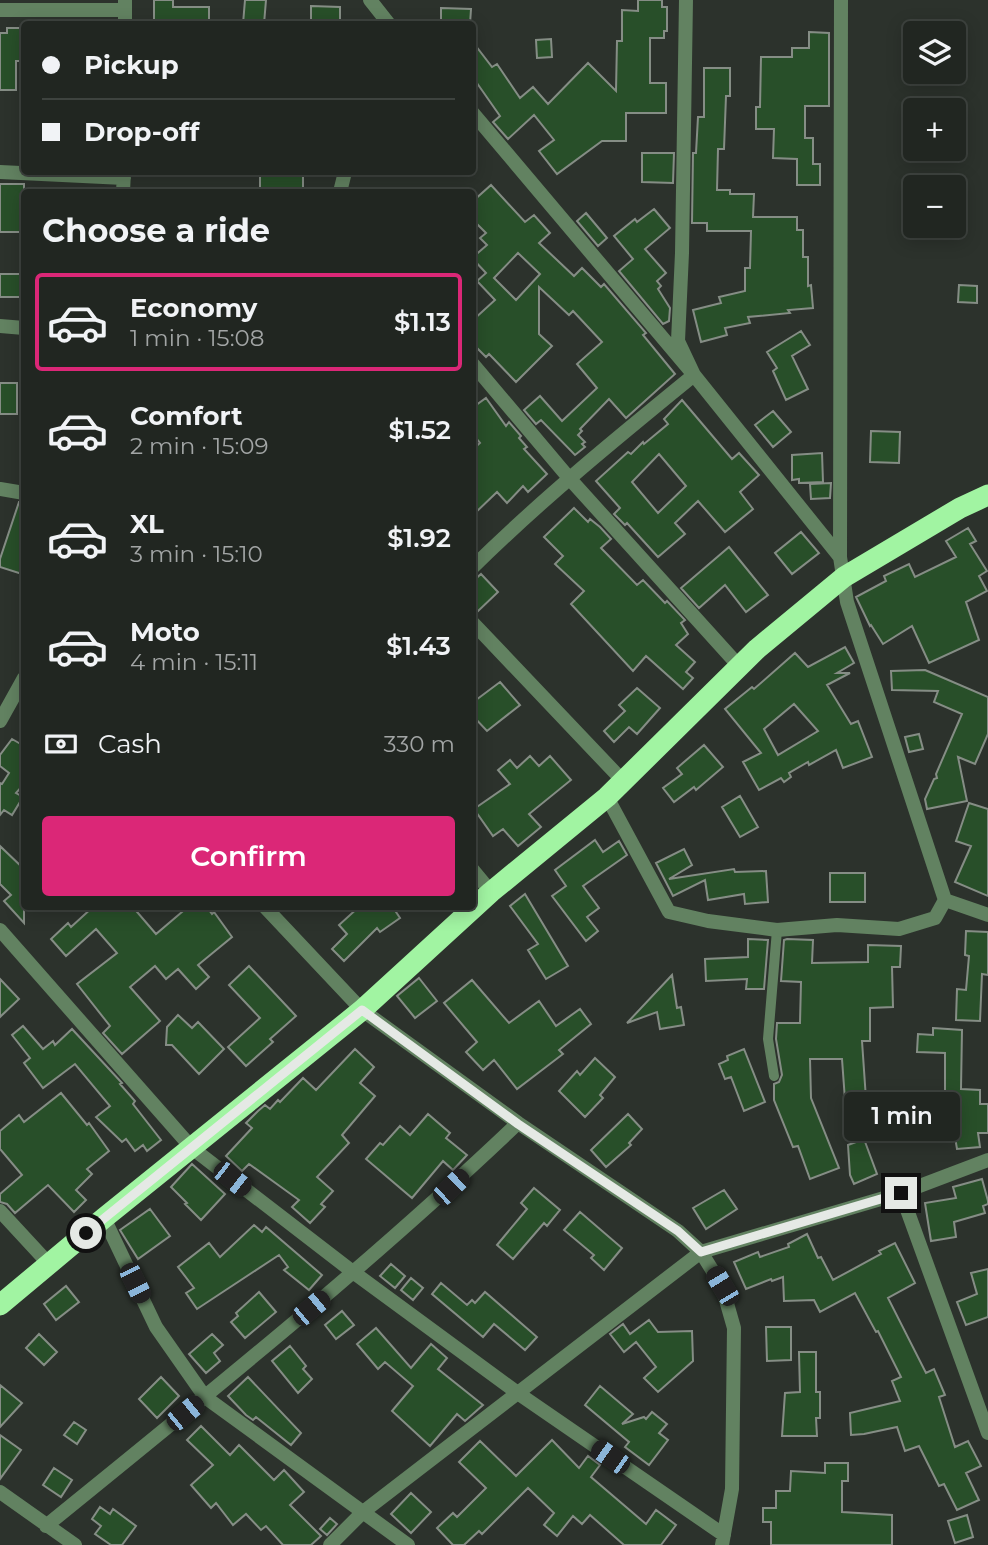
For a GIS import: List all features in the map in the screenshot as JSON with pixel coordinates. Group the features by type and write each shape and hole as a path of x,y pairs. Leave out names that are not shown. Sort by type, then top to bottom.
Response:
{"highway":[{"path":"476,906 607,797 842,567 988,495"},
{"path":"0,1305 362,1010 471,910"}],"street":[{"path":"370,0 384,21"},
{"path":"385,21 388,0"},
{"path":"687,0 678,341 694,375"},
{"path":"607,797 669,912 708,921 776,930 837,925 899,929 935,918 945,900 847,602 842,567 841,0"},
{"path":"0,10 125,11"},
{"path":"476,117 694,375 842,567"},
{"path":"0,172 21,174"},
{"path":"41,175 124,181"},
{"path":"0,326 21,328"},
{"path":"476,368 569,478 739,666"},
{"path":"476,564 569,478 694,375"},
{"path":"0,489 21,492"},
{"path":"476,626 622,781"},
{"path":"0,721 21,683"},
{"path":"476,874 491,892"},
{"path":"945,900 988,915"},
{"path":"0,930 192,1148 353,1272 723,1540 732,1489 734,1328 722,1286 701,1252 678,1231 518,1124 362,1010 268,910"},
{"path":"46,1526 353,1272 434,1203 518,1124"},
{"path":"330,1545 363,1512 701,1252 901,1193 988,1160"},
{"path":"901,1193 988,1433"},
{"path":"0,1211 49,1264"},
{"path":"104,1218 156,1327 205,1397 408,1545"},
{"path":"0,1492 75,1545"}],"lane":[{"path":"774,1076 768,1039 776,930"}],"building":[{"path":"154,0 173,0 173,7 209,7 209,21 154,21"},
{"path":"245,0 266,0 264,21 243,21"},
{"path":"638,0 662,0 662,7 667,7 667,31 664,31 664,38 650,38 650,83 666,83 666,113 626,113 626,141 602,141 557,174 539,151 554,140 534,115 508,139 493,122 500,116 476,82 476,46 492,67 497,64 520,98 533,87 548,104 588,63 616,91 617,41 622,41 622,10 638,11"},
{"path":"311,6 340,7 340,21 311,21"},
{"path":"441,8 471,9 470,21 441,21"},
{"path":"7,28 21,28 21,61 16,61 16,90 0,90 0,33 7,33"},
{"path":"809,32 829,33 829,106 805,106 805,138 813,138 813,164 820,164 820,185 797,185 797,159 773,158 774,129 756,129 756,107 760,107 761,57 792,57 792,48 809,48"},
{"path":"551,39 552,57 537,58 536,40"},
{"path":"704,68 730,68 724,149 718,149 717,190 730,190 730,194 754,194 753,217 797,217 797,230 803,230 803,257 808,257 808,286 811,285 813,308 748,317 750,323 725,328 727,335 701,342 693,310 721,303 719,297 745,291 745,268 750,268 751,231 707,231 707,223 692,223 693,153 696,153 698,117 704,117"},
{"path":"642,153 674,153 673,183 642,182"},
{"path":"260,175 303,175 303,189 260,189"},
{"path":"0,184 24,184 24,189 21,189 21,232 0,232"},
{"path":"491,185 525,222 534,215 550,233 539,243 574,276 582,268 601,287 604,284 646,333 643,335 675,374 626,418 609,399 580,429 582,431 578,435 585,442 582,444 585,447 575,455 541,420 536,424 524,410 540,396 562,421 597,388 577,364 602,342 573,311 569,315 539,287 539,334 552,346 516,382 489,354 486,357 476,347 476,317 495,300 477,281 486,273 476,262 476,255 487,245 480,238 486,233 476,223 476,198","holes":["518,253 540,274 516,300 494,278"]},
{"path":"654,209 670,228 645,249 666,273 657,281 661,286 658,289 670,308 669,321 663,324 619,271 633,259 614,236 635,219 637,222"},
{"path":"586,213 607,238 598,246 577,221"},
{"path":"0,274 21,274 21,297 0,297"},
{"path":"959,285 977,286 977,303 958,302"},
{"path":"801,331 810,345 792,356 808,389 786,400 773,371 777,368 767,352"},
{"path":"0,383 17,383 17,414 0,414"},
{"path":"486,398 506,426 509,422 521,436 519,438 527,447 524,449 547,474 528,492 523,486 507,503 497,492 476,512 476,446 480,443 476,438 476,405"},
{"path":"682,400 732,459 739,453 759,475 740,492 753,509 725,532 698,501 675,523 685,534 658,557 627,523 625,525 614,514 620,508 596,481 628,452 631,454 668,424 664,419","holes":["659,454 686,486 658,513 632,482"]},
{"path":"773,411 791,432 773,447 755,425"},
{"path":"871,431 900,432 899,463 870,462"},
{"path":"822,453 823,482 799,483 799,479 792,480 792,455"},
{"path":"831,483 830,498 811,499 810,484"},
{"path":"21,502 21,574 0,567 0,559"},
{"path":"574,508 588,522 590,519 600,527 611,539 601,548 637,585 643,580 685,620 681,623 688,634 676,645 695,662 686,672 693,678 683,689 646,656 633,671 571,604 584,591 555,564 563,556 544,537"},
{"path":"968,528 976,541 970,544 987,571 979,576 987,591 966,602 979,640 929,663 912,626 883,644 870,626 856,597 886,581 884,576 909,564 915,577 956,557 946,541"},
{"path":"801,532 819,553 792,574 775,553"},
{"path":"729,547 768,595 746,612 725,585 699,608 681,588"},
{"path":"481,574 498,592 476,613 476,578"},
{"path":"845,647 854,663 837,673 850,673 827,685 851,724 858,721 872,757 843,768 836,750 789,773 791,777 784,782 781,778 759,790 743,762 761,753 725,709 752,687 754,689 795,653 808,667","holes":["794,704 818,731 778,755 764,729"]},
{"path":"925,670 988,697 988,734 975,764 958,757 967,801 927,809 925,799 934,779 937,778 936,774 962,714 934,702 938,691 892,690 891,671"},
{"path":"500,682 520,705 487,731 476,719 476,700"},
{"path":"637,688 660,708 637,734 629,727 614,742 604,731 625,711 619,705"},
{"path":"919,734 923,749 909,752 905,737"},
{"path":"12,739 21,744 21,787 16,793 21,796 21,800 12,815 4,810 0,815 0,783 2,784 9,773 0,766 0,755"},
{"path":"704,745 723,767 696,790 694,787 674,802 663,788 682,774 677,768"},
{"path":"530,756 539,766 550,756 571,780 529,814 541,827 518,846 503,829 493,836 476,812 476,808 510,784 498,770 510,760 517,768"},
{"path":"740,796 758,827 740,837 722,807"},
{"path":"969,803 988,809 988,896 955,882 971,846 956,841"},
{"path":"595,840 603,852 619,841 627,855 583,886 599,908 587,917 598,931 586,941 552,896 566,886 555,870"},
{"path":"0,846 21,866 21,910 24,910 24,923 4,901 11,895 0,884"},
{"path":"684,849 692,865 669,879 734,869 735,872 766,871 768,902 745,904 744,894 708,900 705,880 673,896 656,863"},
{"path":"830,873 865,873 865,902 830,902"},
{"path":"525,894 568,966 546,979 528,950 538,944 510,906"},
{"path":"90,910 135,910 156,934 184,910 209,910 212,914 214,912 232,937 198,965 209,977 196,989 178,969 166,979 155,966 130,987 160,1021 122,1054 103,1033 110,1026 77,984 117,953 96,929 66,956 51,939 68,923 71,927"},
{"path":"356,910 395,910 400,918 380,932 377,928 344,961 332,949 347,934 339,925"},
{"path":"966,931 988,932 988,975 982,974 980,1021 956,1020 957,989 966,990 969,956 965,955"},
{"path":"748,939 768,940 764,989 746,989 747,979 706,981 705,959 748,957"},
{"path":"784,940 813,940 812,963 868,962 868,945 901,946 900,967 892,967 893,1007 870,1008 870,1041 862,1041 866,1099 845,1100 842,1059 810,1059 811,1098 839,1168 810,1179 798,1146 793,1147 774,1100 774,1084 779,1082 782,1075 776,1039 777,1023 800,1023 801,982 781,981"},
{"path":"249,966 296,1016 270,1039 273,1042 246,1066 228,1047 260,1018 229,985"},
{"path":"672,975 677,1008 681,1007 684,1025 660,1029 657,1012 627,1023"},
{"path":"419,978 437,1001 415,1018 397,996"},
{"path":"0,979 19,999 0,1017"},
{"path":"472,980 509,1023 539,1001 556,1026 580,1009 591,1024 559,1050 563,1054 517,1089 494,1060 483,1070 466,1052 477,1042 444,1003"},
{"path":"178,1015 192,1028 198,1022 224,1049 199,1074 172,1045 166,1045 167,1027"},
{"path":"23,1026 43,1049 53,1041 55,1045 72,1029 122,1083 120,1084 135,1101 133,1104 161,1140 147,1151 143,1145 135,1151 126,1139 122,1142 96,1117 110,1106 75,1064 43,1088 24,1063 30,1058 12,1035"},
{"path":"933,1028 962,1030 961,1089 980,1090 980,1104 988,1104 988,1133 978,1133 980,1147 957,1149 951,1113 931,1113 930,1094 945,1094 945,1053 917,1052 918,1034 933,1035"},
{"path":"355,1049 374,1067 360,1083 375,1096 342,1135 349,1143 317,1177 333,1191 321,1204 325,1207 310,1223 292,1207 299,1200 249,1164 242,1171 226,1156 252,1128 246,1123 265,1105 270,1109 278,1100 280,1102 303,1078 316,1090"},
{"path":"744,1049 765,1102 744,1111 731,1077 725,1079 719,1064 728,1060 727,1056"},
{"path":"595,1058 615,1077 600,1095 603,1098 585,1117 559,1091 577,1071 580,1075"},
{"path":"61,1093 87,1125 89,1123 109,1151 87,1169 92,1174 76,1190 86,1200 74,1212 48,1185 15,1213 7,1204 0,1202 0,1194 22,1175 0,1149 0,1131 19,1115 24,1122"},
{"path":"428,1114 450,1133 446,1138 467,1155 453,1170 443,1161 412,1198 366,1159 400,1126 410,1135"},
{"path":"628,1114 642,1129 629,1143 631,1145 606,1167 591,1150"},
{"path":"864,1139 877,1174 854,1184 850,1175 848,1145"},
{"path":"192,1164 225,1194 201,1220 171,1187"},
{"path":"982,1179 988,1201 988,1204 983,1206 985,1213 954,1222 956,1237 931,1241 925,1203 956,1198 953,1187"},
{"path":"534,1188 560,1210 547,1226 544,1223 513,1259 497,1245 527,1209 521,1203"},
{"path":"724,1190 737,1209 706,1229 693,1208"},
{"path":"150,1209 170,1236 138,1259 120,1230"},
{"path":"580,1212 622,1248 604,1270 591,1258 594,1255 564,1230"},
{"path":"254,1225 262,1232 266,1227 322,1275 309,1290 284,1270 288,1267 279,1255 197,1309 186,1293 194,1288 178,1267 209,1243 220,1257"},
{"path":"807,1234 818,1258 821,1257 833,1280 881,1254 879,1251 895,1243 915,1283 888,1298 926,1373 934,1369 945,1395 939,1397 955,1447 968,1441 981,1466 966,1473 979,1500 957,1510 944,1484 939,1486 919,1446 905,1451 897,1427 851,1435 850,1413 900,1401 892,1381 901,1377 855,1293 820,1312 814,1300 784,1301 783,1277 746,1289 734,1262 758,1252 760,1257 789,1247 788,1244"},
{"path":"391,1264 405,1276 395,1288 380,1276"},
{"path":"988,1269 988,1317 966,1325 957,1302 977,1294 971,1273"},
{"path":"411,1278 423,1288 413,1300 401,1290"},
{"path":"441,1283 467,1305 472,1300 475,1303 485,1292 537,1337 525,1350 494,1324 483,1337 432,1294"},
{"path":"66,1286 79,1302 56,1320 44,1304"},
{"path":"259,1292 276,1312 245,1338 231,1322 238,1316 236,1313"},
{"path":"342,1311 354,1325 336,1339 325,1325"},
{"path":"649,1320 658,1332 692,1331 693,1361 658,1392 644,1378 656,1367 636,1342 624,1352 610,1334 623,1324 630,1334"},
{"path":"766,1327 791,1327 791,1360 767,1361"},
{"path":"376,1328 411,1368 431,1344 447,1358 438,1369 483,1405 465,1421 457,1414 430,1446 392,1411 413,1386 385,1362 378,1369 357,1344"},
{"path":"39,1334 57,1352 44,1365 26,1348"},
{"path":"212,1334 223,1345 214,1353 220,1361 206,1373 189,1354"},
{"path":"290,1346 306,1366 303,1369 312,1379 298,1393 272,1361"},
{"path":"799,1352 816,1352 816,1392 820,1392 820,1418 816,1418 817,1436 782,1436 785,1393 800,1392"},
{"path":"161,1377 179,1396 157,1418 139,1399"},
{"path":"248,1377 301,1433 291,1445 256,1417 253,1420 246,1415 228,1396"},
{"path":"0,1385 22,1403 0,1427"},
{"path":"600,1386 633,1414 622,1424 644,1417 646,1419 652,1412 667,1424 659,1433 668,1440 649,1465 625,1447 629,1442 585,1405"},
{"path":"74,1422 86,1430 77,1444 64,1435"},
{"path":"201,1426 230,1455 239,1445 274,1480 284,1470 304,1492 290,1505 321,1536 311,1545 283,1545 266,1526 261,1530 246,1514 233,1525 216,1503 211,1508 191,1485 213,1465 187,1440"},
{"path":"0,1435 21,1450 0,1479"},
{"path":"552,1440 579,1468 588,1456 600,1465 591,1477 646,1524 656,1510 676,1525 661,1545 624,1545 590,1515 582,1524 573,1516 557,1536 544,1525 554,1513 528,1488 482,1534 479,1531 464,1545 453,1545 437,1528 453,1513 457,1517 486,1488 459,1462 480,1441 516,1476"},
{"path":"825,1463 848,1463 848,1481 842,1481 842,1512 892,1515 892,1545 771,1545 771,1522 763,1522 763,1508 776,1508 776,1491 790,1491 791,1471 825,1473"},
{"path":"54,1468 72,1480 61,1497 43,1485"},
{"path":"411,1493 431,1512 411,1533 391,1514"},
{"path":"100,1507 110,1514 113,1509 136,1526 122,1545 111,1545 95,1534 101,1526 92,1519"},
{"path":"967,1515 973,1537 955,1543 948,1521"},
{"path":"330,1518 337,1524 327,1535 320,1529"}],"route":[{"path":"86,1233 362,1010 518,1124 678,1231 701,1252 901,1193"}]}
